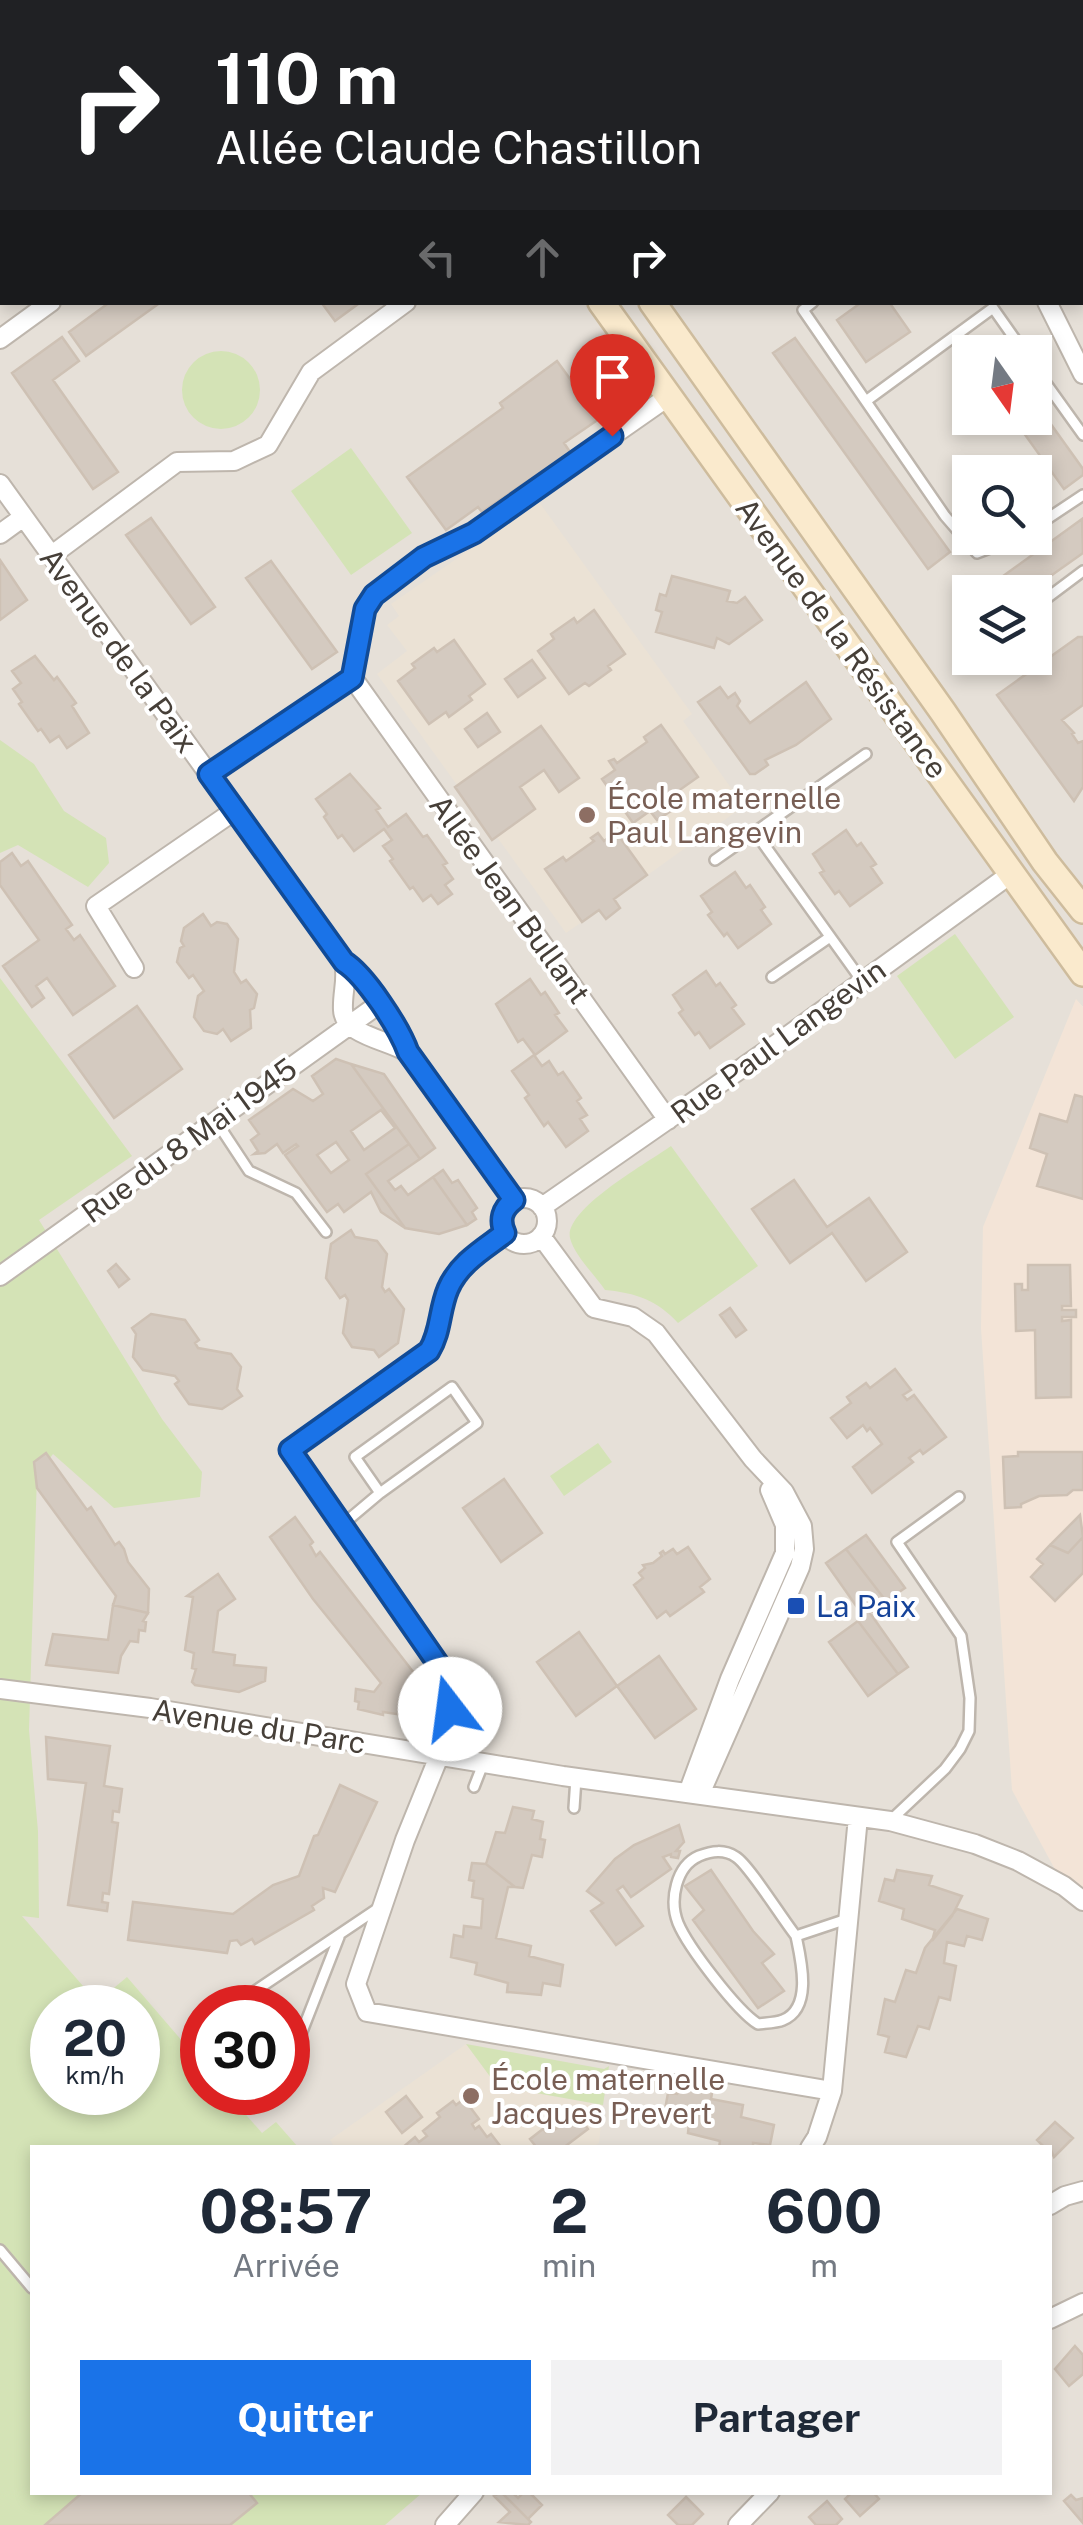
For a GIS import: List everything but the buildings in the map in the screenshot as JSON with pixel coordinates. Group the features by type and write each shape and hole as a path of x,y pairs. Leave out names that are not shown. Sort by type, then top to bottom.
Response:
{"main road":[{"name":"Avenue de la Résistance","path":"603,305 1083,973"},
{"name":"Avenue de la Résistance","path":"654,305 1045,862 1083,910"}],"street":[{"path":"0,340 48,305"},
{"path":"52,555 177,462 234,462 268,445 312,372 402,305"},
{"path":"1048,305 1083,374"},
{"path":"209,774 352,678 365,609 374,595 424,557 474,533 669,396"},
{"name":"Avenue de la Paix","path":"0,484 234,812 344,962 354,968 402,1036 408,1052 514,1200"},
{"path":"0,534 22,518"},
{"name":"Allée Jean Bullant","path":"352,678 668,1120"},
{"path":"134,968 96,906 234,812"},
{"name":"Rue Paul Langevin","path":"542,1206 1012,873"},
{"path":"344,962 347,977 343,1014 350,1026 408,1052"},
{"name":"Rue du 8 Mai 1945","path":"0,1276 379,1004"},
{"path":"526,1198 542,1206 547,1218 541,1236 526,1244 510,1239 505,1233 504,1210 514,1200 526,1198"},
{"path":"505,1233 462,1266 447,1290 436,1340 429,1351 290,1450 452,1684 448,1734 356,1984 367,2012 832,2091"},
{"path":"541,1236 594,1308 633,1317 656,1332 753,1459 784,1492 798,1515 804,1550 800,1567 694,1794"},
{"name":"Avenue du Parc","path":"0,1689 150,1708 576,1778 874,1819 974,1844 1064,1886 1083,1901"},
{"path":"812,2145 832,2091 849,1918 874,1819"},
{"path":"1052,2204 1083,2191"},
{"path":"1052,2318 1083,2303"},
{"path":"445,2525 471,2495"},
{"path":"738,2525 767,2495"}],"lane":[{"path":"809,305 803,310 952,524"},
{"path":"866,401 998,305 1015,335"},
{"path":"1052,392 1083,436"},
{"path":"1052,516 1083,495"},
{"path":"1052,594 1083,571"},
{"path":"715,860 866,754"},
{"path":"754,832 862,981"},
{"path":"772,977 830,937"},
{"path":"216,1121 250,1171 296,1192 326,1232"},
{"path":"342,1526 380,1493 477,1423 452,1388 356,1457 380,1493"},
{"path":"874,1819 945,1769 969,1731 970,1698 961,1636 897,1542 959,1497"},
{"path":"474,1786 483,1764"},
{"path":"574,1808 576,1778"},
{"path":"722,1851 732,1854 745,1864 796,1936 803,1975 802,1993 794,2012 784,2020 758,2024 730,2000 678,1923 676,1885 684,1868 702,1855 722,1851"},
{"path":"264,1985 382,1906"},
{"path":"796,1936 849,1918"},
{"path":"310,2011 340,1934"},
{"path":"0,2250 30,2286"}],"shaded area":[{"path":"0,305 1083,305 1083,1007 1076,1000 1083,2525 0,2525"},
{"path":"539,502 692,714 683,721 744,806 614,899 620,908 606,919 599,910 566,933 497,837 492,840 377,674 407,651 387,625 399,616 391,604"},
{"path":"1076,999 1083,1007 1083,1901 1064,1886 1012,1790 981,1328 983,1227"},
{"name":"École maternelle Jacques Prevert","path":"466,2044 497,2086 603,2105 596,2145 333,2145 330,2140"}],"green space":[{"path":"221,351 249,362 260,390 249,418 221,429 193,418 182,390 193,362"},
{"path":"351,448 412,533 351,575 291,491"},
{"path":"0,740 34,764 64,811 106,838 109,863 88,887 18,845 0,853"},
{"path":"955,934 1014,1017 955,1059 897,976"},
{"path":"0,978 132,1156 39,1220 162,1419 202,1472 200,1497 114,1508 53,1454 37,1475 29,1730 38,1831 39,1918 22,1916 82,1985 30,1985 30,2115 160,2115 160,2015 180,2038 180,2115 246,2115 262,2133 276,2122 296,2145 30,2145 30,2495 420,2495 385,2525 0,2525"},
{"path":"671,1146 758,1266 678,1323 645,1299 605,1290 570,1238 572,1226 594,1200"},
{"path":"598,1443 612,1462 564,1496 550,1476"},
{"path":"127,1977 134,1985 117,1985"},
{"path":"466,2044 604,2069 609,2066 603,2105 497,2086"}],"place":[{"name":"École maternelle Paul Langevin","path":"587,815"},
{"name":"La Paix","path":"796,1606"},
{"name":"École maternelle Jacques Prevert","path":"471,2096"}],"route":[{"path":"450,1709 452,1684 290,1450 429,1351 436,1340 447,1290 462,1266 505,1233 504,1210 514,1200 408,1052 388,1015 354,968 344,962 209,774 352,678 365,609 374,595 424,557 474,533 612,436"}]}
